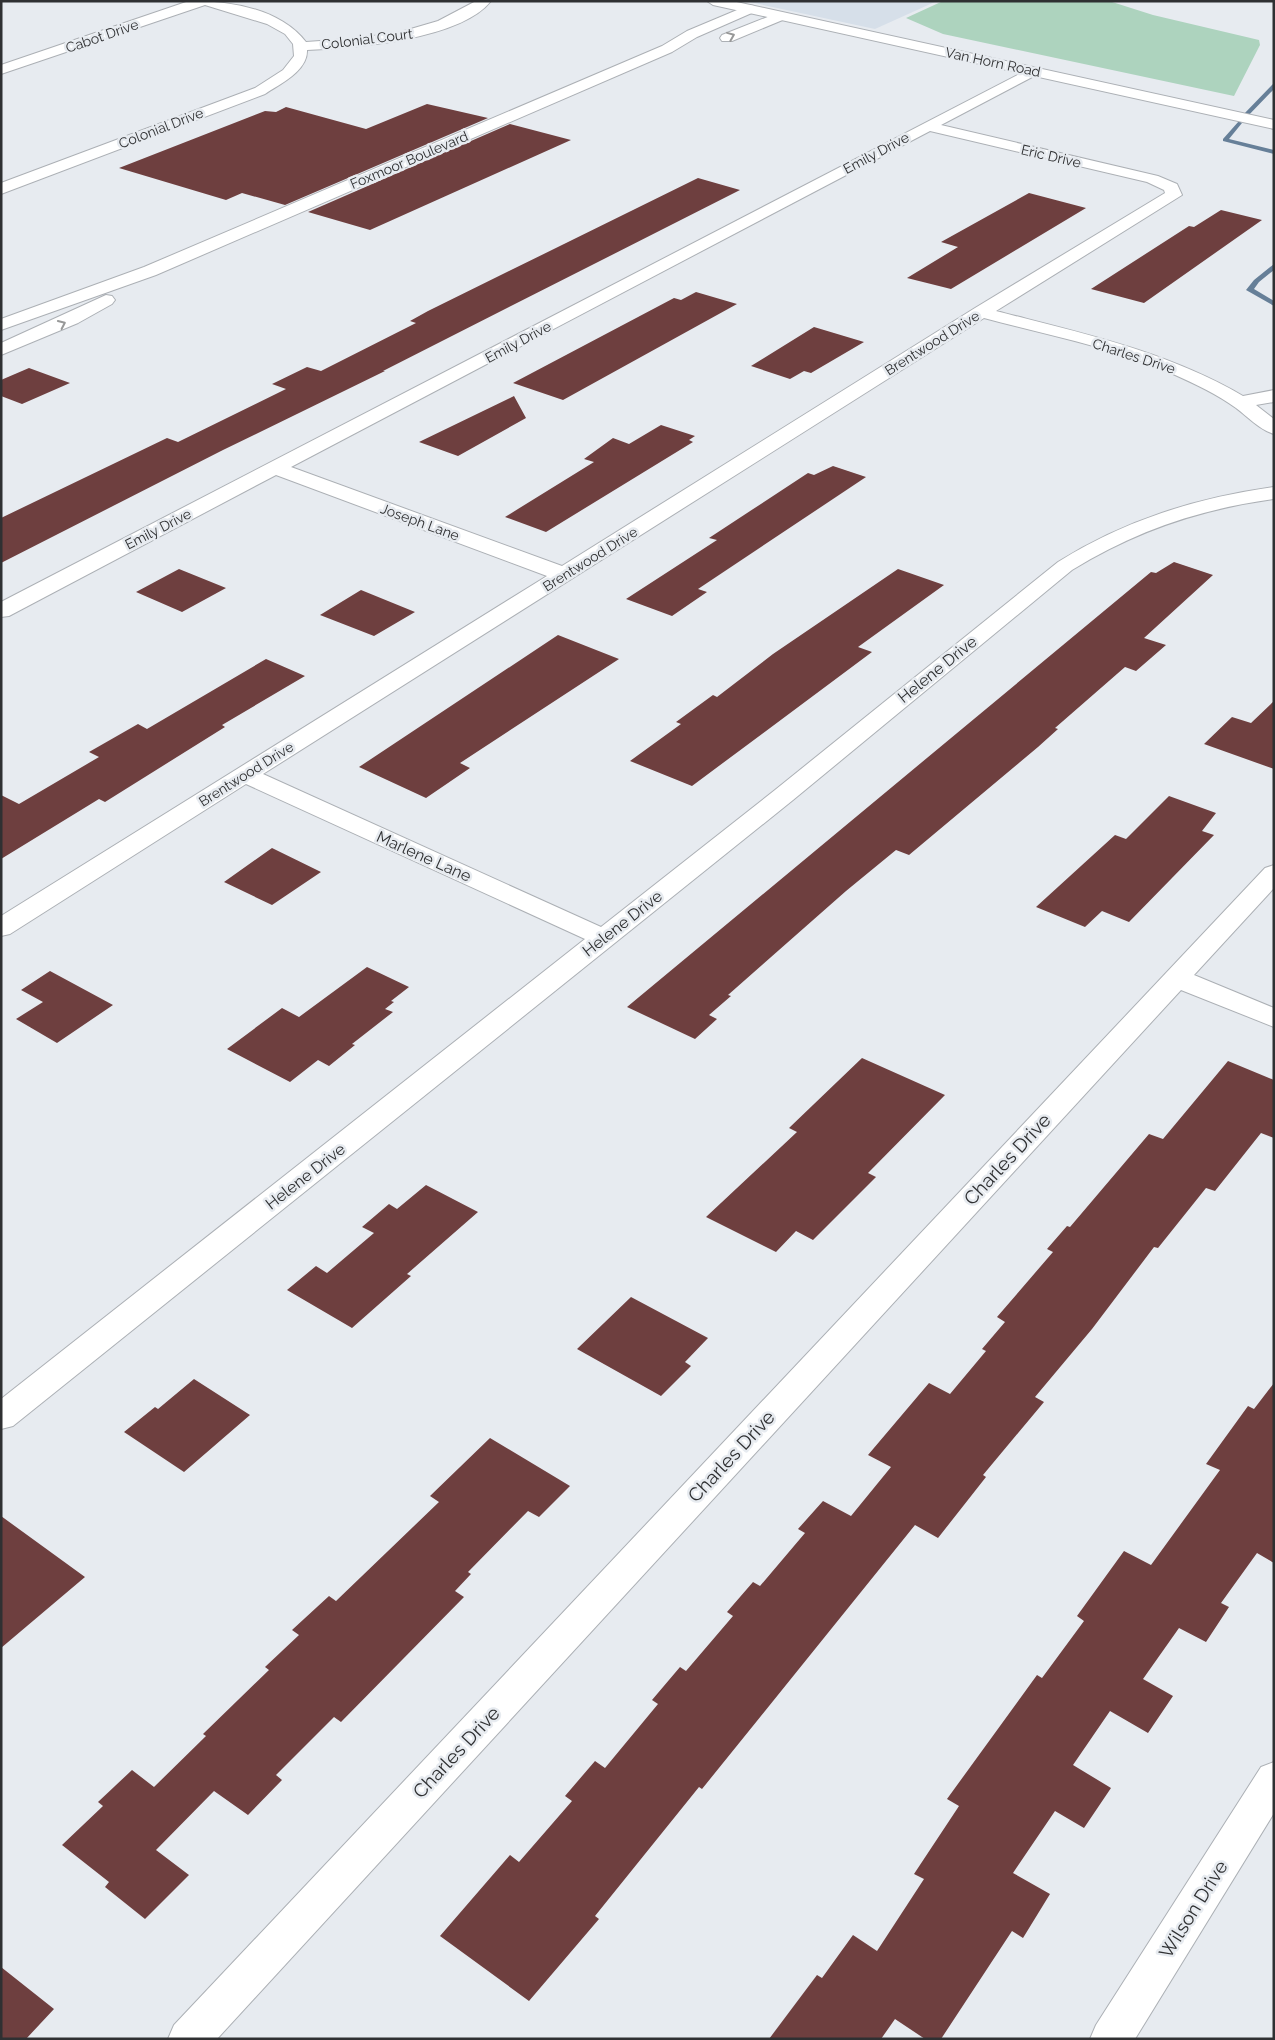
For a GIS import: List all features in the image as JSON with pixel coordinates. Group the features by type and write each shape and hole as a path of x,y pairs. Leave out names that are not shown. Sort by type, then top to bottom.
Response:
{"street":[{"path":"205,1 252,13 274,21 292,33 301,46"},
{"name":"Cabot Drive","path":"1,70 205,1"},
{"name":"Colonial Court","path":"301,46 374,41 418,33 470,12 485,1"},
{"name":"Van Horn Road","path":"713,1 1274,125"},
{"name":"Foxmoor Boulevard","path":"1,324 150,271 667,49 692,34 749,9"},
{"name":"Foxmoor Boulevard","path":"667,49 719,41 780,16"},
{"name":"Colonial Drive","path":"1,189 260,91 294,69 301,56 301,46"},
{"name":"Emily Drive","path":"1,611 1033,71"},
{"name":"Eric Drive","path":"926,126 1152,178 1167,184 1173,190"},
{"name":"Brentwood Drive","path":"1,928 981,312 1140,214 1170,199 1174,195 1173,190"},
{"name":"Foxmoor Boulevard","path":"1,350 27,340 113,296 150,271"},
{"name":"Charles Drive","path":"981,312 1154,361 1202,380 1243,402 1274,428"},
{"path":"1,330 27,340"},
{"path":"1243,402 1274,396"},
{"name":"Joseph Lane","path":"276,468 565,575"},
{"name":"Helene Drive","path":"1,1417 1081,556 1142,524 1166,516 1224,500 1274,493"},
{"name":"Marlene Lane","path":"244,775 604,938"},
{"name":"Charles Drive","path":"189,2039 1274,873"},
{"path":"1176,978 1274,1018"},
{"name":"Wilson Drive","path":"1111,2039 1274,1779"}],"shaded area":[{"path":"745,1 937,1 875,29"}],"green space":[{"path":"943,1 1109,1 1153,15 1259,40 1260,45 1234,96 943,34 906,18"}],"building":[{"path":"427,104 488,118 285,205 242,193 226,200 119,168 265,111 276,112 286,107 366,129"},
{"path":"510,124 571,140 370,230 308,212"},
{"path":"698,178 740,190 383,371 385,371 223,450 1,563 1,518 167,438 178,442 286,389 272,384 307,367 321,371 416,323 410,321 428,311"},
{"path":"1029,193 1086,208 951,289 907,278 958,247 941,242"},
{"path":"1221,210 1262,220 1144,303 1091,289 1189,226 1194,227"},
{"path":"696,292 737,304 563,400 513,383 674,298 681,300"},
{"path":"814,327 864,342 811,373 804,371 790,379 751,366"},
{"path":"29,368 70,383 22,404 1,396 1,380"},
{"path":"514,396 526,418 458,456 419,442"},
{"path":"661,425 695,436 689,440 693,442 546,532 505,517 594,462 584,459 613,438 629,444"},
{"path":"833,466 866,477 698,589 707,592 672,616 626,599 717,540 709,538 808,473 814,475"},
{"path":"1174,562 1213,575 1144,638 1166,645 1136,671 1125,667 1055,728 1058,729 1038,747 909,855 896,850 846,891 728,995 731,996 709,1015 717,1019 695,1039 627,1007 1151,572 1156,573"},
{"path":"179,569 226,588 182,612 136,592"},
{"path":"898,569 944,585 858,647 872,652 692,786 630,761 681,724 676,722 713,695 717,697 773,654"},
{"path":"361,590 415,612 374,636 320,615"},
{"path":"558,635 619,659 460,763 470,768 426,798 359,767"},
{"path":"266,659 305,676 222,725 225,727 105,802 99,799 1,859 1,795 19,804 99,757 89,752 138,724 147,729"},
{"path":"1274,701 1274,769 1204,744 1232,717 1251,723"},
{"path":"1169,796 1216,813 1202,831 1214,835 1129,922 1102,911 1085,927 1036,907 1115,835 1126,839"},
{"path":"272,848 321,872 272,905 224,882"},
{"path":"367,967 409,987 391,1001 394,1002 385,1009 393,1012 352,1044 355,1045 329,1066 318,1060 290,1082 227,1049 282,1008 299,1017"},
{"path":"50,971 113,1005 57,1043 16,1019 43,1002 21,990"},
{"path":"862,1058 945,1095 868,1173 876,1177 813,1240 796,1231 776,1252 706,1217 797,1132 789,1128"},
{"path":"1228,1061 1274,1080 1274,1138 1261,1133 1215,1191 1206,1188 1158,1248 1154,1247 1092,1329 1035,1397 1044,1402 983,1475 986,1477 938,1538 915,1525 702,1789 699,1787 595,1916 599,1919 529,2001 440,1936 510,1855 519,1862 572,1801 565,1796 595,1761 605,1768 658,1704 652,1700 680,1667 686,1671 733,1616 727,1612 753,1582 760,1586 805,1533 798,1529 823,1501 851,1516 891,1467 868,1455 929,1383 950,1394 986,1351 982,1349 1005,1322 997,1317 1053,1252 1047,1249 1067,1226 1070,1227 1149,1134 1163,1139"},
{"path":"426,1185 478,1212 407,1274 411,1276 352,1328 287,1290 316,1266 327,1273 374,1233 362,1227 389,1204 397,1209"},
{"path":"631,1297 708,1338 685,1362 691,1366 661,1396 577,1349"},
{"path":"194,1379 250,1415 184,1472 124,1432 155,1407 158,1409"},
{"path":"1274,1383 1274,1563 1257,1553 1221,1603 1229,1607 1206,1642 1179,1628 1143,1679 1173,1696 1148,1733 1110,1711 1073,1765 1111,1788 1084,1828 1055,1811 1013,1873 1050,1894 1023,1938 1012,1931 941,2039 925,2039 895,2019 881,2039 769,2039 817,1975 822,1978 853,1935 877,1951 924,1879 914,1874 959,1806 947,1799 1037,1675 1042,1678 1084,1621 1077,1616 1124,1551 1151,1565 1220,1470 1206,1464 1248,1406 1254,1409"},
{"path":"490,1438 570,1486 539,1517 528,1511 468,1572 471,1574 455,1591 464,1597 341,1722 334,1717 276,1775 282,1780 248,1815 214,1791 156,1850 189,1875 145,1919 105,1887 109,1882 62,1845 103,1806 98,1802 132,1770 154,1787 206,1736 203,1734 269,1670 265,1667 299,1635 292,1630 329,1596 336,1601 439,1502 430,1496"},
{"path":"1,1516 85,1577 1,1648"},
{"path":"1,1967 54,2009 26,2039 1,2039"}],"waterway":[{"path":"1243,118 1274,85"},
{"path":"1239,123 1225,140 1274,152"},
{"path":"1274,266 1256,281 1250,290 1274,304"}]}
